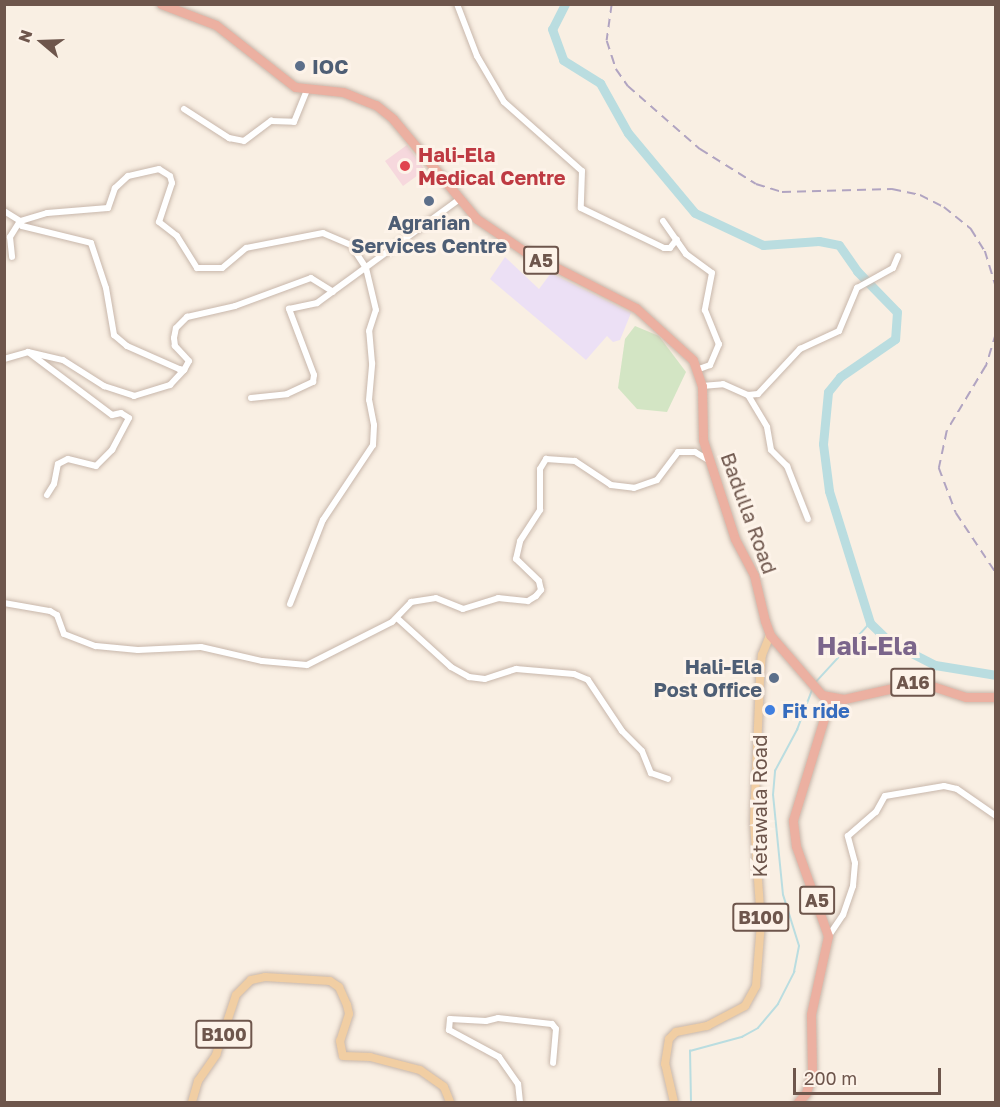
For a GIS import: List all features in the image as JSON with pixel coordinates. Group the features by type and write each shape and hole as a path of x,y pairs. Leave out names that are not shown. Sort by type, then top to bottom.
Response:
{"highway":[{"name":"A5","path":"161,4 216,25 239,40 275,74 307,90 343,92 376,105 393,118 458,200 477,219 524,251 636,308 699,369"},
{"name":"Badulla Road","path":"699,369 702,386 703,440 735,539 754,575 770,635 820,694 830,699"},
{"name":"A16","path":"830,699 920,682 966,697 996,697"},
{"name":"A5","path":"798,1102 806,1093 812,1074 811,1014 828,937 796,846 793,820 830,699"}],"main road":[{"name":"Ketawala Road","path":"674,1102 665,1064 669,1039 676,1032 707,1026 745,1006 756,986 761,922 754,822 760,676 762,655 770,635"},
{"name":"B100","path":"192,1102 198,1081 216,1055 236,995 250,980 265,977 330,981 339,987 349,1014 340,1041 343,1056 370,1057 420,1070 444,1087 450,1102"}],"street":[{"path":"457,4 477,56 504,102 582,171 580,208 664,248 670,248 677,239"},
{"path":"184,109 230,138 244,141 271,121 294,122 307,90"},
{"path":"12,257 10,237 20,221 47,213 108,208 115,188 128,176 159,169 170,176 172,183 159,222 177,236 197,268 222,268 246,248 323,232 351,245 366,268 376,310 369,331 372,363 369,400 373,445 323,520 290,604"},
{"path":"251,398 287,394 313,382 307,355 288,312 316,303 333,292 458,200"},
{"path":"4,211 20,221 22,226 91,243 106,288 114,335 127,346 184,370"},
{"path":"663,221 686,254 712,273 705,310 719,344 710,364 699,369"},
{"path":"702,386 723,384 748,395 758,394 800,350 839,331 857,288 893,268 898,256"},
{"path":"4,358 28,352 63,360 104,386 134,396 170,384 184,370 189,361 175,346 174,338 176,328 187,317 235,306 311,278 333,292"},
{"path":"28,352 112,415 122,413 129,418 112,450 96,466 68,459 58,464 54,484 46,495"},
{"path":"748,395 766,427 771,450 787,466 808,519"},
{"path":"4,603 50,611 57,615 64,634 96,646 138,650 201,647 292,665 326,658 397,618 411,602 428,598 442,599 463,609 498,598 528,601 536,596 541,590 539,581 516,559 520,541 540,510 540,469 546,459 575,461 611,485 634,488 657,480 678,452 695,452 711,462"},
{"path":"397,618 451,667 469,677 484,679 516,669 574,674 588,680 616,723 642,751 651,773 669,779"},
{"path":"828,937 843,915 853,886 855,863 848,836 876,812 885,796 944,786 957,789 996,816"},
{"path":"520,1102 518,1084 499,1058 450,1030 450,1019 486,1021 498,1018 552,1024 556,1029 553,1063"}],"shaded area":[{"name":"Hali-Ela Medical Centre","path":"407,145 425,170 403,186 385,161"},
{"path":"505,257 539,289 551,273 631,313 620,340 613,342 607,336 586,360 490,279"}],"green space":[{"path":"635,326 659,336 686,372 667,412 637,409 618,388 625,339"}],"waterway":[{"path":"565,4 552,29 563,60 600,83 628,133 695,213 763,245 819,241 839,245 857,271 897,312 895,339 840,377 828,392 823,444 829,491 870,623 890,642 935,665 996,675"},
{"path":"815,683 870,623"},
{"path":"691,1102 690,1051 742,1037 758,1028 778,1004 794,972 799,946 783,895 773,795 775,771 797,730 812,690"}],"railway":[{"path":"612,4 607,41 616,69 628,86 700,149 756,184 782,192 892,189 920,195 944,207 971,229 985,251 996,287"},
{"path":"996,334 986,366 947,431 939,468 956,513 996,573"}],"place":[{"name":"IOC","path":"300,66"},
{"name":"Hali-Ela Medical Centre","path":"405,166"},
{"name":"Agrarian Services Centre","path":"429,201"},
{"name":"Hali-Ela Post Office","path":"774,678"},
{"name":"Fit ride","path":"770,710"}],"district":[{"name":"Hali-Ela","path":"867,646"}]}
